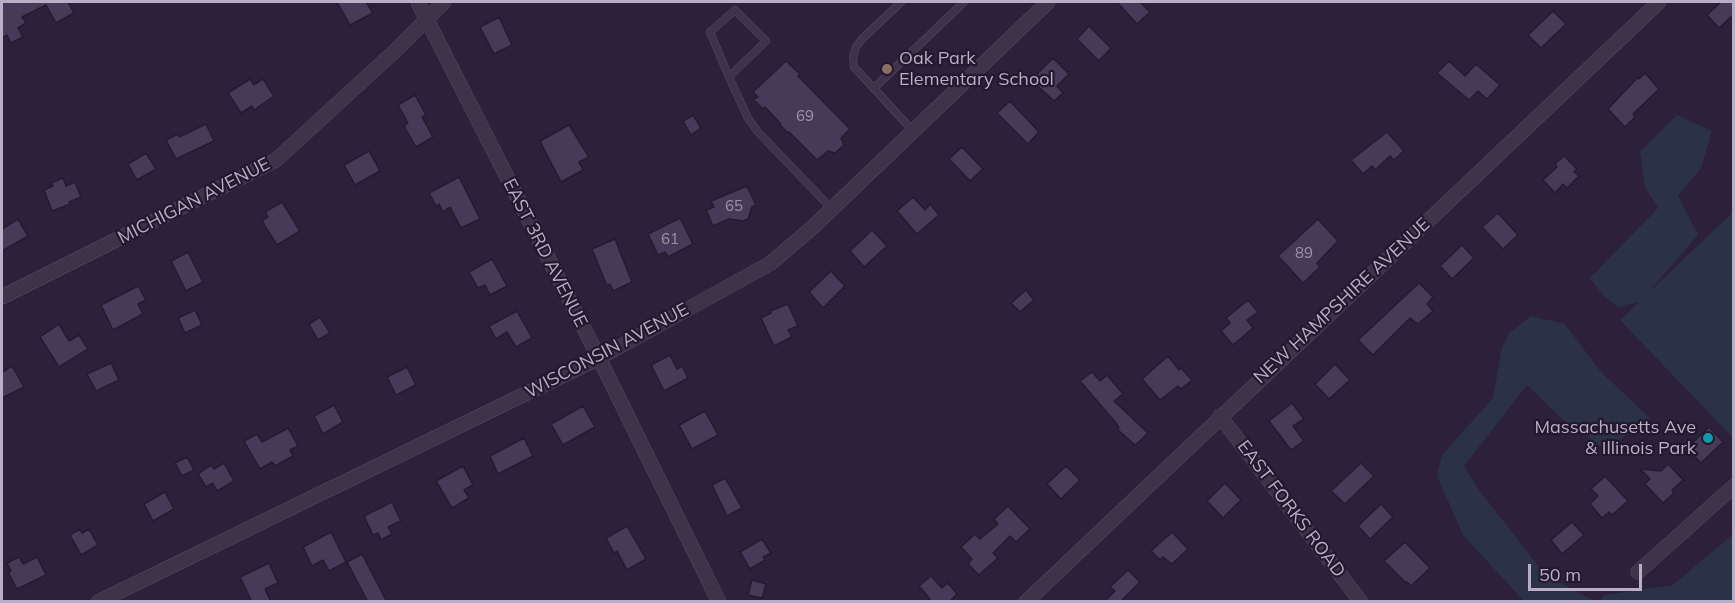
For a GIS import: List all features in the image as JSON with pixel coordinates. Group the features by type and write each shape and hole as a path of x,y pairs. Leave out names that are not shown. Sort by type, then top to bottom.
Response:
{"street":[{"name":"EAST 3RD AVENUE","path":"418,2 599,358 719,602"},
{"name":"MICHIGAN AVENUE","path":"2,297 276,160 396,50 444,2"},
{"name":"WISCONSIN AVENUE","path":"98,602 599,358 771,262 832,209 1048,2"},
{"name":"NEW HAMPSHIRE AVENUE","path":"1026,602 1659,2"},
{"name":"EAST FORKS ROAD","path":"1220,416 1361,602"},
{"path":"1638,572 1734,486"}],"lane":[{"path":"901,2 862,39 853,57 854,67 913,131"},
{"path":"874,88 964,2"},
{"path":"729,77 766,41 735,10 710,32 729,77 748,118 758,132 832,209"}],"shaded area":[{"path":"1677,115 1712,131 1701,168 1678,196 1698,235 1647,294 1733,212 1733,438 1620,320 1639,302 1619,307 1604,296 1590,278 1658,208 1645,187 1640,152"},
{"path":"1531,316 1565,324 1601,372 1651,419 1605,449 1562,419 1527,385 1464,466 1479,490 1546,576 1595,601 1524,601 1463,535 1437,476 1442,455 1493,398 1502,348 1509,333"},
{"path":"1733,534 1733,601 1599,601 1605,595 1673,585"}],"building":[{"path":"2,2 68,2 74,13 56,23 46,5 22,17 26,23 18,28 23,37 11,43 7,35 2,38"},
{"path":"337,2 366,2 373,13 350,25"},
{"path":"1117,2 1140,2 1150,12 1137,24"},
{"path":"1721,2 1734,2 1734,14 1719,28 1707,15"},
{"path":"1553,11 1566,24 1541,48 1528,35"},
{"path":"499,17 512,45 494,54 480,27"},
{"path":"1089,26 1111,48 1099,61 1077,39"},
{"path":"1053,58 1069,74 1057,86 1063,93 1054,101 1031,80"},
{"path":"786,61 850,129 841,138 844,145 835,153 828,151 817,160 780,125 765,107 763,109 753,99 758,97 753,92"},
{"path":"1449,61 1465,76 1476,64 1500,85 1487,99 1478,91 1469,100 1437,73"},
{"path":"1645,73 1659,89 1633,114 1635,117 1625,127 1608,109 1638,77 1639,79"},
{"path":"250,79 254,85 263,79 274,96 254,110 252,106 241,113 228,93"},
{"path":"415,95 426,115 422,117 433,137 416,147 404,126 408,123 398,105"},
{"path":"1010,101 1039,132 1028,144 997,113"},
{"path":"693,115 701,128 691,135 683,121"},
{"path":"206,124 214,141 176,159 166,140 178,134 179,137"},
{"path":"569,125 589,157 579,162 583,170 561,182 540,141"},
{"path":"1387,132 1404,151 1394,160 1390,156 1375,170 1372,166 1363,174 1351,160"},
{"path":"962,147 983,169 970,181 949,159"},
{"path":"369,151 380,171 355,185 344,165"},
{"path":"146,153 156,169 137,180 128,164"},
{"path":"1564,156 1577,169 1574,172 1579,176 1567,188 1563,184 1555,193 1543,180 1557,167 1555,164"},
{"path":"459,177 480,219 461,228 450,207 443,212 439,204 436,206 429,193"},
{"path":"63,178 66,186 75,182 81,197 52,211 44,190 53,186 51,183"},
{"path":"747,186 756,205 752,207 748,219 743,221 729,219 713,226 706,210 714,207 711,201"},
{"path":"913,197 925,210 930,204 939,215 917,234 897,211"},
{"path":"282,202 300,231 277,245 262,221 268,217 265,212"},
{"path":"1498,213 1518,235 1503,249 1482,227"},
{"path":"680,218 693,244 668,257 665,252 658,255 648,234"},
{"path":"18,219 28,236 2,251 2,229"},
{"path":"1318,219 1338,241 1317,263 1320,267 1303,283 1278,256"},
{"path":"872,230 887,246 864,267 850,251"},
{"path":"615,239 632,282 613,291 610,284 607,286 592,249"},
{"path":"1462,245 1474,258 1452,279 1440,266"},
{"path":"188,252 203,282 186,291 171,261"},
{"path":"492,259 507,286 490,295 485,285 478,288 469,272"},
{"path":"831,271 845,286 823,308 809,292"},
{"path":"1419,283 1433,297 1427,304 1433,311 1418,324 1410,318 1373,355 1358,340"},
{"path":"138,286 146,300 138,304 143,314 113,330 101,305"},
{"path":"1026,290 1034,300 1020,312 1011,303"},
{"path":"1248,300 1258,312 1247,320 1253,328 1233,345 1221,331 1230,323 1226,318"},
{"path":"788,304 798,326 788,330 792,337 774,346 761,318 771,313 770,311"},
{"path":"195,310 202,325 185,333 178,318"},
{"path":"517,311 532,338 516,347 507,332 496,339 489,326"},
{"path":"320,317 330,333 318,340 309,324"},
{"path":"59,324 69,341 79,335 88,349 59,367 40,337"},
{"path":"670,355 677,369 682,366 688,378 664,391 651,365"},
{"path":"1168,356 1179,370 1181,368 1192,380 1181,389 1178,386 1160,400 1142,379"},
{"path":"111,363 119,380 96,391 87,374"},
{"path":"1335,364 1350,380 1329,399 1315,384"},
{"path":"12,366 24,387 2,398 2,372"},
{"path":"407,367 416,385 396,395 387,377"},
{"path":"1092,372 1100,381 1107,375 1123,394 1114,401 1148,433 1135,445 1118,430 1116,423 1080,381"},
{"path":"1292,403 1304,419 1293,426 1304,441 1291,450 1269,421"},
{"path":"334,405 343,422 323,434 314,416"},
{"path":"583,406 595,427 563,445 551,424"},
{"path":"705,411 718,435 692,449 679,425"},
{"name":"Massachusetts Ave & Illinois Park","path":"1709,427 1723,442 1701,463 1687,448"},
{"path":"288,428 298,446 290,450 293,456 275,466 272,462 260,469 244,441 257,434 262,442"},
{"path":"524,438 533,456 498,474 490,456"},
{"path":"187,457 194,470 182,476 175,463"},
{"path":"224,463 234,481 217,491 213,483 206,487 198,474 211,465 214,469"},
{"path":"1361,463 1374,476 1345,504 1331,491"},
{"path":"1668,464 1683,480 1663,503 1645,484 1650,479 1640,469 1661,471"},
{"path":"463,466 473,485 464,490 469,498 452,508 436,481"},
{"path":"1066,466 1080,480 1061,499 1047,484"},
{"path":"1605,476 1628,501 1612,515 1609,512 1602,518 1590,504 1598,496 1591,489"},
{"path":"725,478 742,508 727,516 712,485"},
{"path":"1225,483 1241,500 1223,518 1207,501"},
{"path":"165,492 174,509 153,521 144,504"},
{"path":"392,502 401,521 388,527 392,534 381,540 378,533 373,535 364,516"},
{"path":"1381,504 1393,517 1370,539 1358,526"},
{"path":"1008,506 1030,529 1016,542 1010,536 993,553 998,558 979,575 968,564 972,559 961,547 975,534 980,539 998,524 994,519"},
{"path":"1572,522 1584,535 1562,554 1551,540"},
{"path":"627,526 646,559 627,570 617,551 614,553 606,538"},
{"path":"80,529 82,533 89,529 98,545 81,555 70,535"},
{"path":"331,532 346,562 329,571 323,560 312,566 303,547"},
{"path":"1172,532 1188,549 1172,564 1163,557 1160,560 1151,551"},
{"path":"762,539 771,553 763,557 765,560 750,569 740,552"},
{"path":"1405,542 1430,568 1411,586 1384,561"},
{"path":"362,554 387,602 368,602 347,562"},
{"path":"19,557 23,564 37,557 46,575 17,589 8,572 11,571 7,563"},
{"path":"269,563 278,583 265,589 271,602 252,602 240,577"},
{"path":"1128,570 1140,582 1120,602 1104,602 1115,591 1110,587"},
{"path":"931,576 942,588 948,583 957,594 951,600 953,602 927,602 930,599 919,586"},
{"path":"752,580 766,584 762,598 748,595"}],"place":[{"name":"Oak Park Elementary School","path":"887,69"},
{"name":"Massachusetts Ave & Illinois Park","path":"1708,438"}]}
